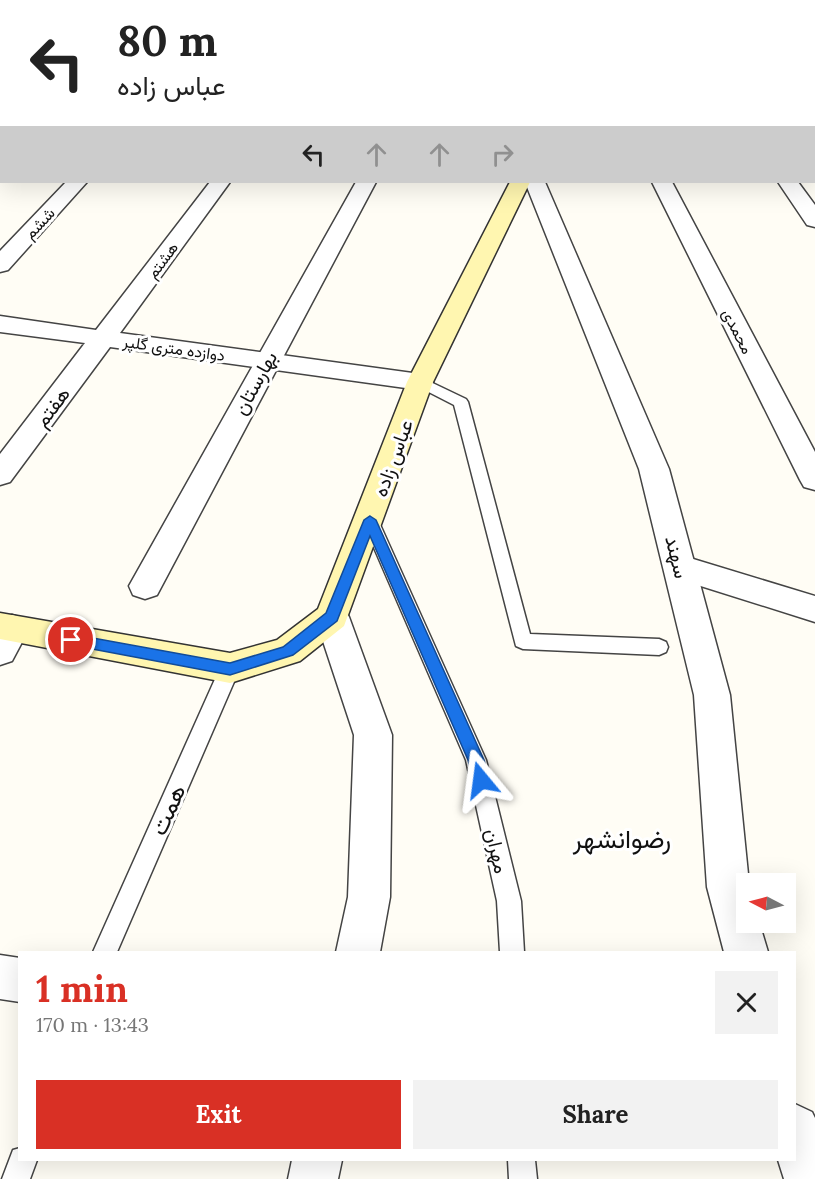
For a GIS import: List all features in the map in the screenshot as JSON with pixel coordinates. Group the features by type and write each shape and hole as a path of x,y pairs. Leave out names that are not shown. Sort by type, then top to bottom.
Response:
{"main road":[{"name":"عباس زاده","path":"332,617 420,382 520,183"},
{"path":"4,635 230,669 288,651 332,617"}],"street":[{"name":"ششم","path":"0,266 76,183"},
{"name":"هشتم","path":"103,338 219,183"},
{"name":"بهارستان","path":"145,586 365,183"},
{"name":"سهند","path":"535,183 654,469 712,695 728,887 746,951"},
{"name":"محمدی","path":"663,183 815,480"},
{"path":"789,183 815,220"},
{"name":"دوازده متری گلپر","path":"0,324 420,382"},
{"name":"هفتم","path":"0,475 103,338"},
{"path":"680,567 815,609"},
{"path":"332,617 373,735 369,897 358,951"},
{"path":"0,977 18,980"},
{"path":"796,1134 809,1179"},
{"path":"313,1179 317,1161"}],"lane":[{"path":"420,382 461,402 523,641 659,647"},
{"name":"مهران","path":"370,520 476,760 509,901 512,951"},
{"name":"همت","path":"105,951 230,669"},
{"path":"16,1179 23,1161"},
{"path":"522,1161 523,1179"}],"district":[{"name":"رضوانشهر","path":"622,839"}],"route":[{"path":"71,640 230,669 288,651 332,617 370,520 476,760 481,780"}]}
